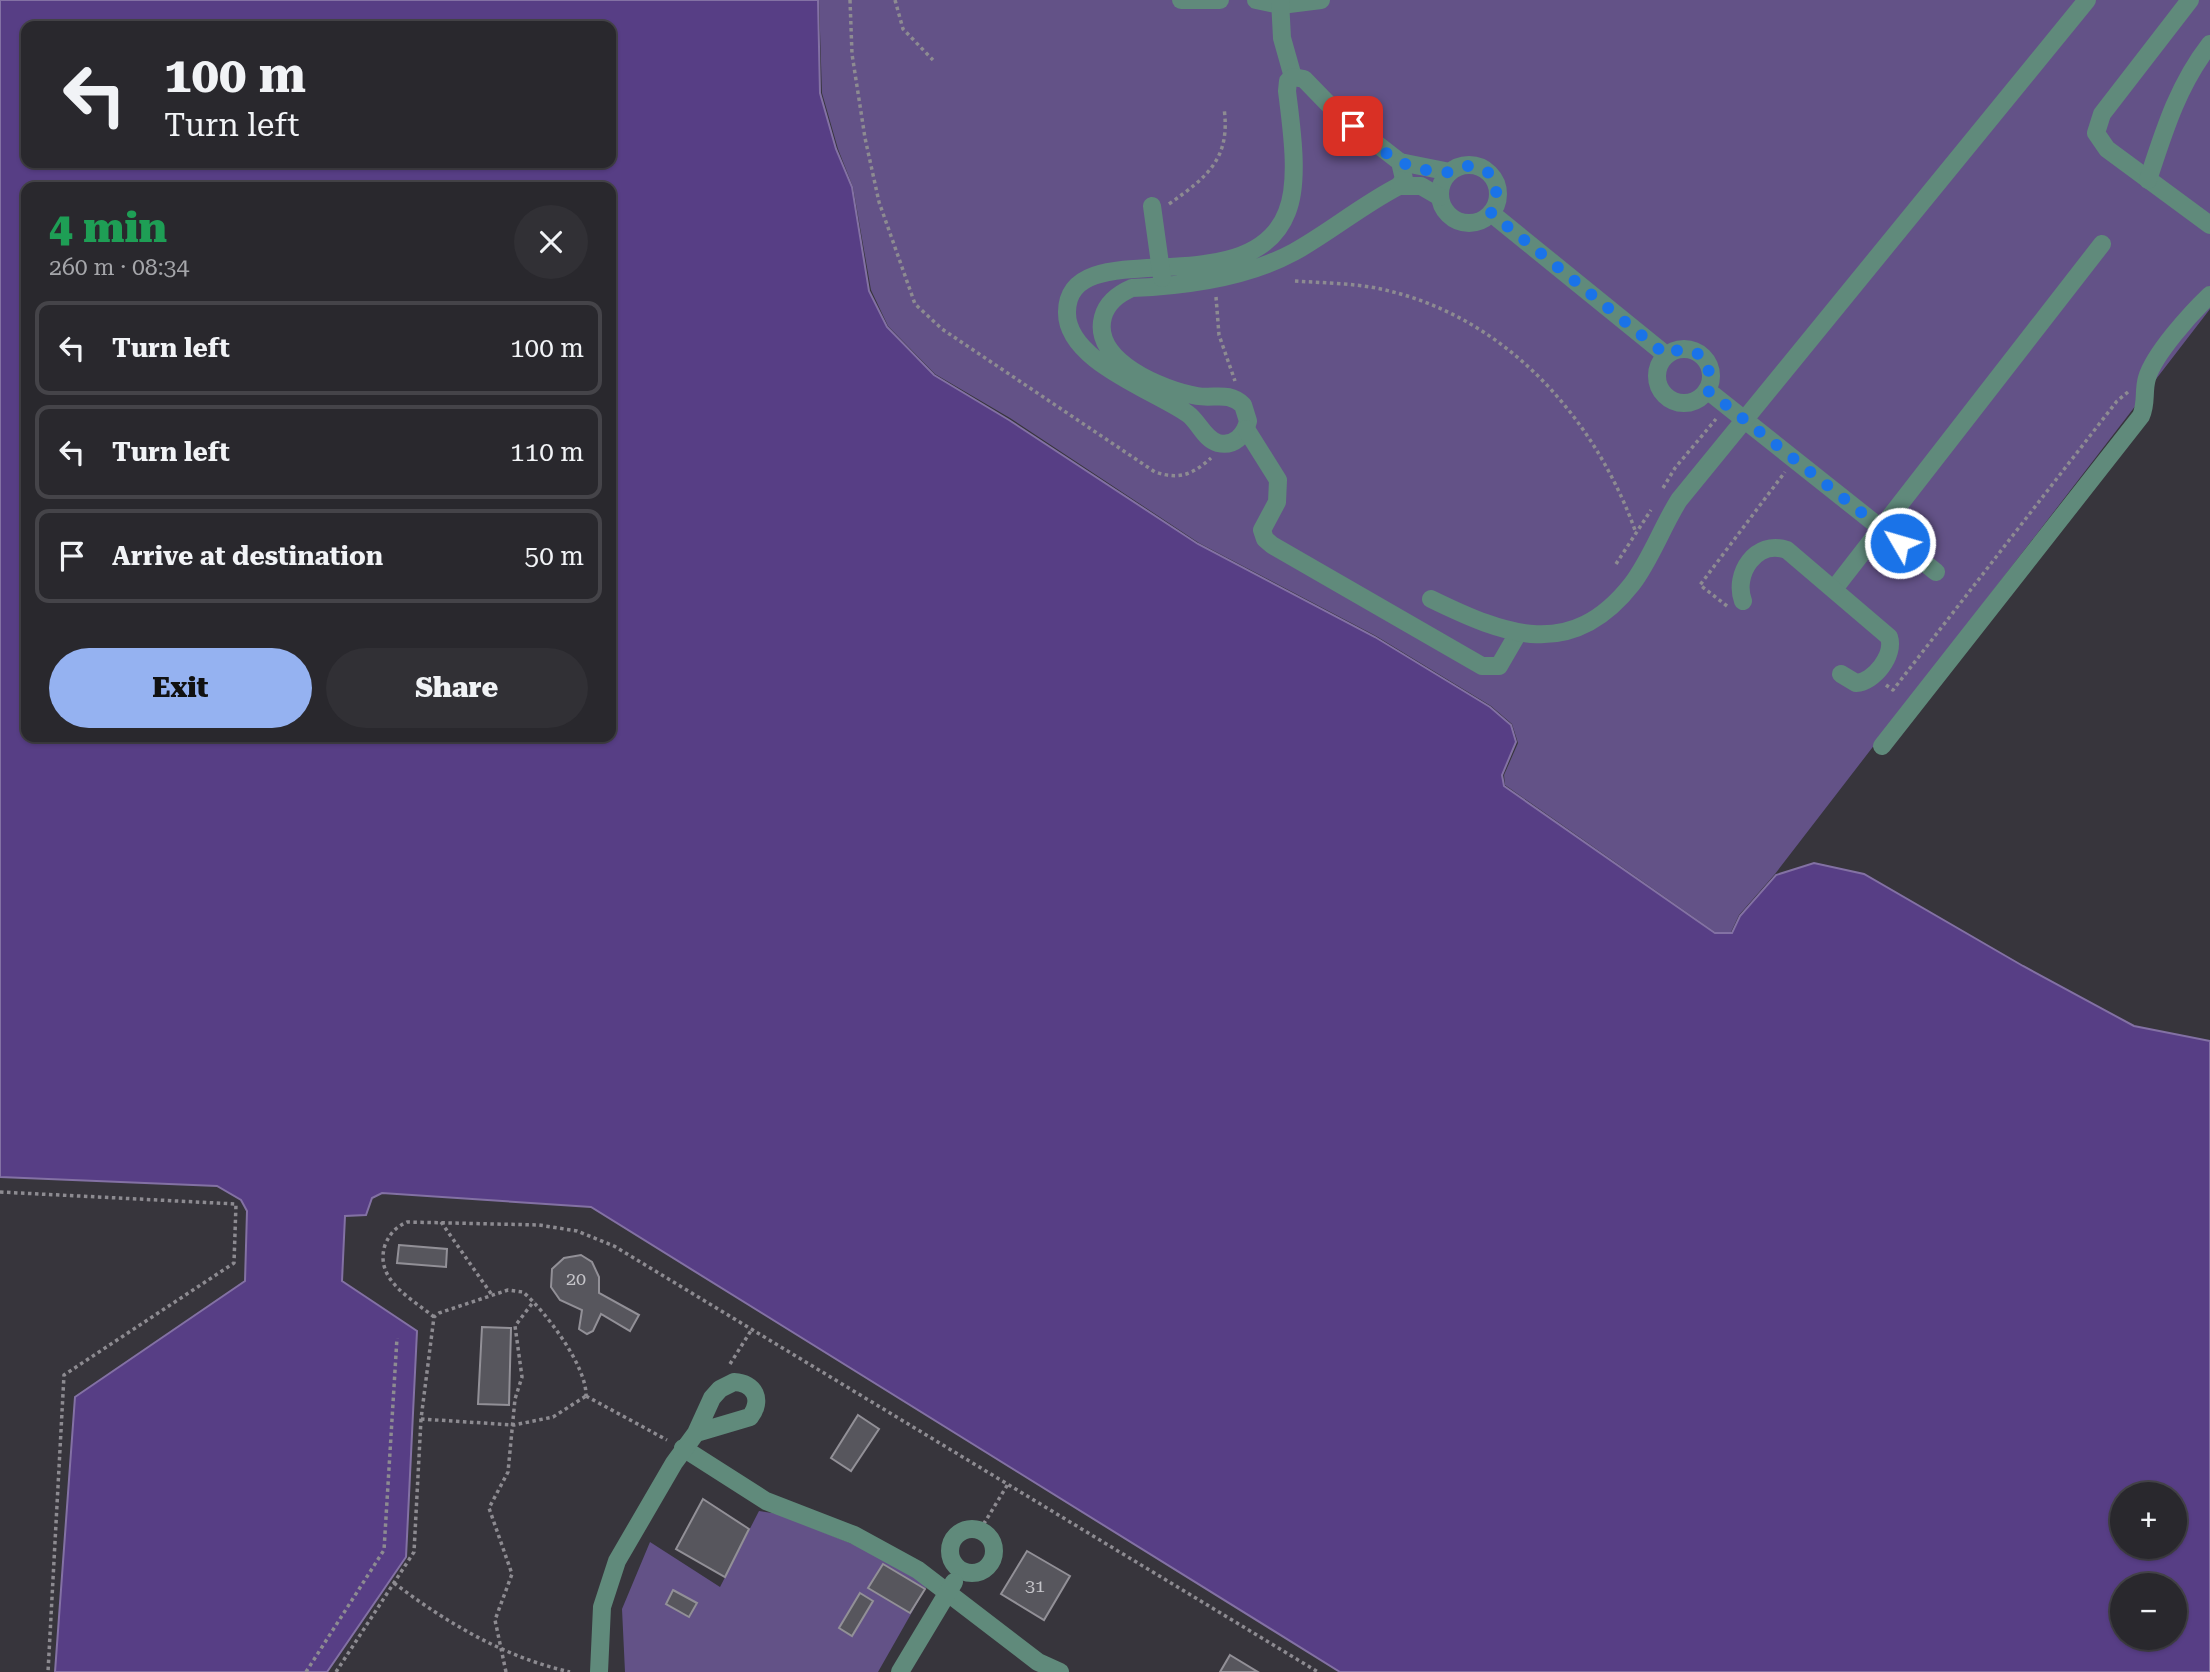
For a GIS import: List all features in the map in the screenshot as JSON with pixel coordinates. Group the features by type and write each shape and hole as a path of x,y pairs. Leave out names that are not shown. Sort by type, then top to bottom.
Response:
{"lane":[{"path":"1181,0 1220,0"},
{"path":"1256,0 1321,0"},
{"path":"1431,599 1485,625 1517,635 1554,633 1577,627 1598,616 1616,601 1645,563 1679,500 2087,0"},
{"path":"2190,0 2097,122 2100,142 2210,225"},
{"path":"1280,2 1282,38 1293,77"},
{"path":"2148,180 2170,112 2191,71 2210,44"},
{"path":"1293,77 1304,79 1337,113 1400,162 1450,172"},
{"path":"1293,77 1289,81 1287,91 1293,164 1291,197 1287,212 1275,235 1242,257 1161,276 1111,300 1101,322 1105,346 1121,363 1159,384 1194,396 1228,395 1243,404 1247,413 1247,429 1278,480 1277,502 1262,530 1265,539 1272,545 1482,666 1499,666 1517,635"},
{"path":"1247,429 1235,441 1227,443 1207,437 1191,416 1093,357 1069,330 1066,312 1071,294 1082,280 1099,272 1218,277 1247,271 1291,253 1398,186 1404,178 1400,162"},
{"path":"1398,186 1421,186 1440,197 1451,216 1461,222 1472,223 1491,213 1497,202 1498,190 1493,178 1485,170 1473,165 1461,166 1450,172 1442,183 1440,197"},
{"path":"1153,211 1161,276"},
{"path":"1491,213 1666,355"},
{"path":"1834,589 2102,244"},
{"path":"1882,746 2141,416 2147,376 2194,311 2210,295"},
{"path":"1682,349 1698,353 1709,366 1707,390 1694,401 1686,403 1670,399 1663,393 1657,378 1661,361 1666,355 1682,349"},
{"path":"1707,390 1936,572"},
{"path":"1735,604 1741,576 1757,554 1771,547 1787,550 1889,638 1888,655 1873,675 1856,683 1841,674"},
{"path":"599,1672 598,1631 608,1584 617,1561 683,1448 696,1433 705,1409 720,1389 734,1382 750,1386 758,1402 755,1410 742,1421 696,1433"},
{"path":"683,1448 766,1501 887,1552 947,1592 1035,1667 1060,1672"},
{"path":"964,1530 980,1530 992,1539 992,1561 975,1573 961,1570 951,1557 952,1541 964,1530"},
{"path":"900,1672 961,1570"}],"path":[{"path":"850,0 852,54 865,138 879,202 895,254 920,312 1155,472 1172,478 1185,476 1227,443"},
{"path":"895,0 904,29 933,60"},
{"path":"1153,211 1212,170 1223,147 1224,108"},
{"path":"1218,277 1219,335 1243,404"},
{"path":"1295,281 1379,289 1415,298 1466,321 1521,359 1553,390 1586,433 1625,502 1636,533"},
{"path":"1873,675 1893,690 2117,401 2147,376"},
{"path":"1735,604 1700,585 1794,459"},
{"path":"0,1192 236,1204 234,1263 64,1375 48,1672"},
{"path":"434,1317 388,1279 382,1258 386,1244 397,1227 407,1223 441,1223 539,1226 578,1231 614,1246 752,1328 1318,1672"},
{"path":"441,1223 492,1295"},
{"path":"434,1317 492,1295 517,1289 534,1301 580,1369 586,1396 683,1448"},
{"path":"506,1672 495,1620 512,1574 489,1508 508,1472 515,1399 522,1377 521,1353 515,1326 534,1301"},
{"path":"336,1672 415,1547 421,1419 434,1317"},
{"path":"720,1389 729,1367 752,1328"},
{"path":"306,1672 384,1550 397,1338"},
{"path":"421,1419 514,1425 553,1417 586,1396"},
{"path":"980,1530 1008,1484"},
{"path":"394,1583 427,1608 501,1649 570,1672"}],"shaded area":[{"path":"0,0 818,0 820,93 836,149 852,187 869,291 887,327 934,375 1009,420 1198,544 1375,637 1490,707 1511,725 1516,742 1502,775 1504,786 1715,933 1732,933 1740,916 1776,875 1814,863 1864,874 2023,966 2134,1026 2210,1041 2210,1672 1340,1672 591,1207 382,1193 372,1198 366,1215 345,1216 342,1281 417,1331 406,1557 327,1672 55,1672 75,1397 245,1281 247,1211 241,1200 217,1186 0,1177"},
{"path":"819,0 2210,0 2210,309 1775,874 1739,915 1731,932 1715,932 1505,785 1504,775 1518,743 1512,724 1491,706 1376,636 1199,543 1010,418 935,374 888,326 871,290 853,187 838,149 822,93"},
{"path":"759,1511 779,1514 887,1558 928,1584 878,1672 625,1672 622,1609 650,1542 720,1587"}],"building":[{"path":"399,1245 447,1249 446,1267 397,1263"},
{"path":"581,1255 592,1262 599,1277 599,1293 639,1315 630,1331 601,1314 593,1331 587,1334 579,1329 582,1310 560,1300 551,1287 552,1269 564,1258"},
{"path":"482,1327 511,1328 509,1405 478,1404"},
{"path":"858,1415 879,1429 851,1471 831,1458"},
{"path":"703,1499 749,1529 725,1577 676,1549"},
{"path":"1027,1551 1070,1576 1044,1620 1001,1594"},
{"path":"883,1564 925,1589 910,1613 868,1588"},
{"path":"673,1590 697,1603 689,1617 666,1604"},
{"path":"860,1593 873,1601 852,1636 839,1628"},
{"path":"1230,1655 1258,1672 1220,1672"}],"route":[{"path":"1353,126 1400,162 1412,166 1450,172 1461,166 1473,165 1485,170 1493,178 1498,190 1497,202 1491,213 1666,355 1690,349 1705,358 1711,374 1707,390 1900,543"}]}
